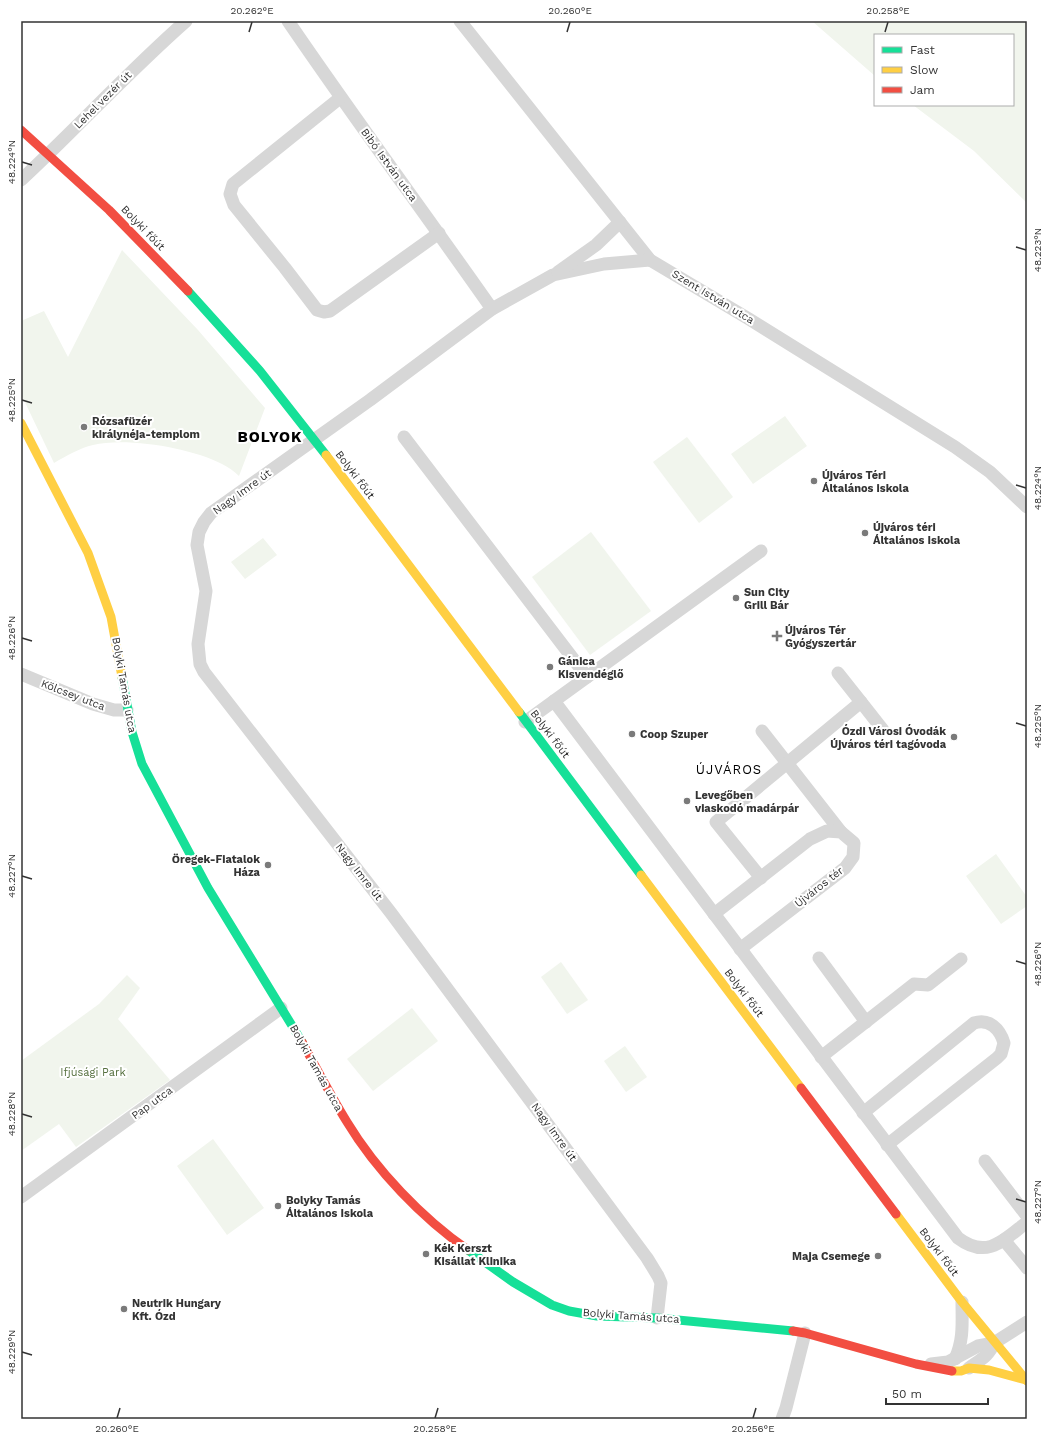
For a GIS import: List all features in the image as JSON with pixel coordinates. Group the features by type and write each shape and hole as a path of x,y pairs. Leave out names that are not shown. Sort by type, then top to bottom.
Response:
{"main road":[{"name":"Bolyki főút","path":"21,130 118,219 188,291 246,355 301,422 962,1302 994,1343 1027,1381"},
{"name":"Bolyki Tamás utca","path":"21,423 88,553 97,574 111,617 127,710 142,764 208,888 295,1030 347,1123 364,1149 414,1205 454,1240 513,1282 552,1304 576,1312 597,1316 657,1318 781,1329 805,1333 948,1371 969,1368 997,1371 1027,1381"}],"street":[{"name":"Lehel vezér út","path":"21,180 49,155 157,46 186,21"},
{"name":"Bibó István utca","path":"288,21 340,98 439,233 492,309"},
{"name":"Szent István utca","path":"460,21 650,260 749,319 955,447 990,472 1027,507"},
{"path":"340,98 233,184 230,194 234,205 317,310 324,312 330,311 439,233"},
{"path":"553,275 596,245 620,222"},
{"path":"553,275 604,264 650,260"},
{"name":"Nagy Imre út","path":"553,275 492,309 370,400 211,513 199,532 196,544 206,591 198,644 200,664 204,672 391,913 647,1258 658,1276 660,1283 657,1318"},
{"path":"404,437 586,677"},
{"path":"525,722 761,550"},
{"path":"838,673 883,730"},
{"name":"Kölcsey utca","path":"21,674 93,704 114,710 127,710"},
{"path":"554,701 958,1238 969,1245 978,1248 988,1248 997,1245 1027,1222"},
{"path":"761,878 716,822 861,702"},
{"path":"762,731 841,832"},
{"path":"714,914 810,839 827,831 841,832"},
{"name":"Újváros tér","path":"740,949 845,868 853,857 854,843 841,832"},
{"path":"819,958 866,1022"},
{"path":"821,1057 914,984 928,985 961,959"},
{"name":"Pap utca","path":"21,1197 281,1008"},
{"path":"863,1113 974,1023 979,1021 987,1022 1000,1033 1004,1043 1001,1054 888,1145"},
{"path":"985,1161 1027,1216"},
{"path":"1004,1240 1027,1268"},
{"path":"955,1359 960,1348 962,1337 962,1302"},
{"path":"994,1343 1027,1322"},
{"path":"782,1419 805,1333"},
{"name":"Bolyki Tamás utca","path":"921,1365 938,1364 955,1359 978,1346 994,1343 991,1352 969,1368"}],"green space":[{"path":"812,21 1027,21 1027,203 974,151 914,106 1014,106 1014,34 874,34 874,75"},
{"path":"122,250 198,330 265,408 239,476 226,466 209,458 177,449 141,443 123,442 88,446 54,463 21,394 21,321 44,311 68,357"},
{"path":"785,416 807,446 753,484 731,454"},
{"path":"687,437 733,497 699,523 653,462"},
{"path":"591,532 651,611 590,655 532,577"},
{"path":"263,538 277,555 245,579 231,562"},
{"path":"996,854 1027,897 1027,906 1001,924 966,876"},
{"path":"561,962 588,1000 567,1014 541,977"},
{"name":"Ifjúsági Park","path":"127,975 140,988 118,1019 170,1080 76,1147 59,1124 21,1151 21,1061 99,1004"},
{"path":"412,1008 438,1041 373,1091 347,1059"},
{"path":"625,1046 647,1077 626,1092 604,1061"},
{"path":"213,1139 264,1208 227,1235 177,1166"}],"traffic: fast":[{"path":"188,291 260,371 326,455"},
{"path":"122,677 132,732 142,764 208,888 302,1042"},
{"path":"519,712 641,875"},
{"path":"468,1250 513,1282 552,1305 569,1311 597,1316 657,1318 793,1331"}],"traffic: slow":[{"path":"21,423 88,553 111,617 122,677"},
{"path":"326,455 519,712"},
{"path":"641,875 801,1088"},
{"path":"896,1214 962,1302 1027,1381"},
{"path":"952,1371 961,1371 969,1368 989,1370 1026,1380"}],"traffic: jam":[{"path":"21,130 109,210 188,291"},
{"path":"302,1042 341,1112 372,1158 417,1208 468,1250"},
{"path":"801,1088 896,1214"},
{"path":"793,1331 916,1364 952,1371"}],"place":[{"name":"Rózsafüzér királynéja-templom","path":"84,427"},
{"name":"Újváros Téri Általános iskola","path":"814,481"},
{"name":"Újváros téri Általános Iskola","path":"865,533"},
{"name":"Sun City Grill Bár","path":"736,598"},
{"name":"Újváros Tér Gyógyszertár","path":"777,636"},
{"name":"Gánica Kisvendéglő","path":"550,667"},
{"name":"Coop Szuper","path":"632,734"},
{"name":"Ózdi Városi Óvodák Újváros téri tagóvoda","path":"954,737"},
{"name":"Levegőben viaskodó madárpár","path":"687,801"},
{"name":"Öregek-Fiatalok Háza","path":"268,865"},
{"name":"Bolyky Tamás Általános Iskola","path":"278,1206"},
{"name":"Kék Kerszt Kisállat Klinika","path":"426,1254"},
{"name":"Maja Csemege","path":"878,1256"},
{"name":"Neutrik Hungary Kft. Ózd","path":"124,1309"}],"district":[{"name":"BOLYOK","path":"270,437"},
{"name":"ÚJVÁROS","path":"729,769"}]}
